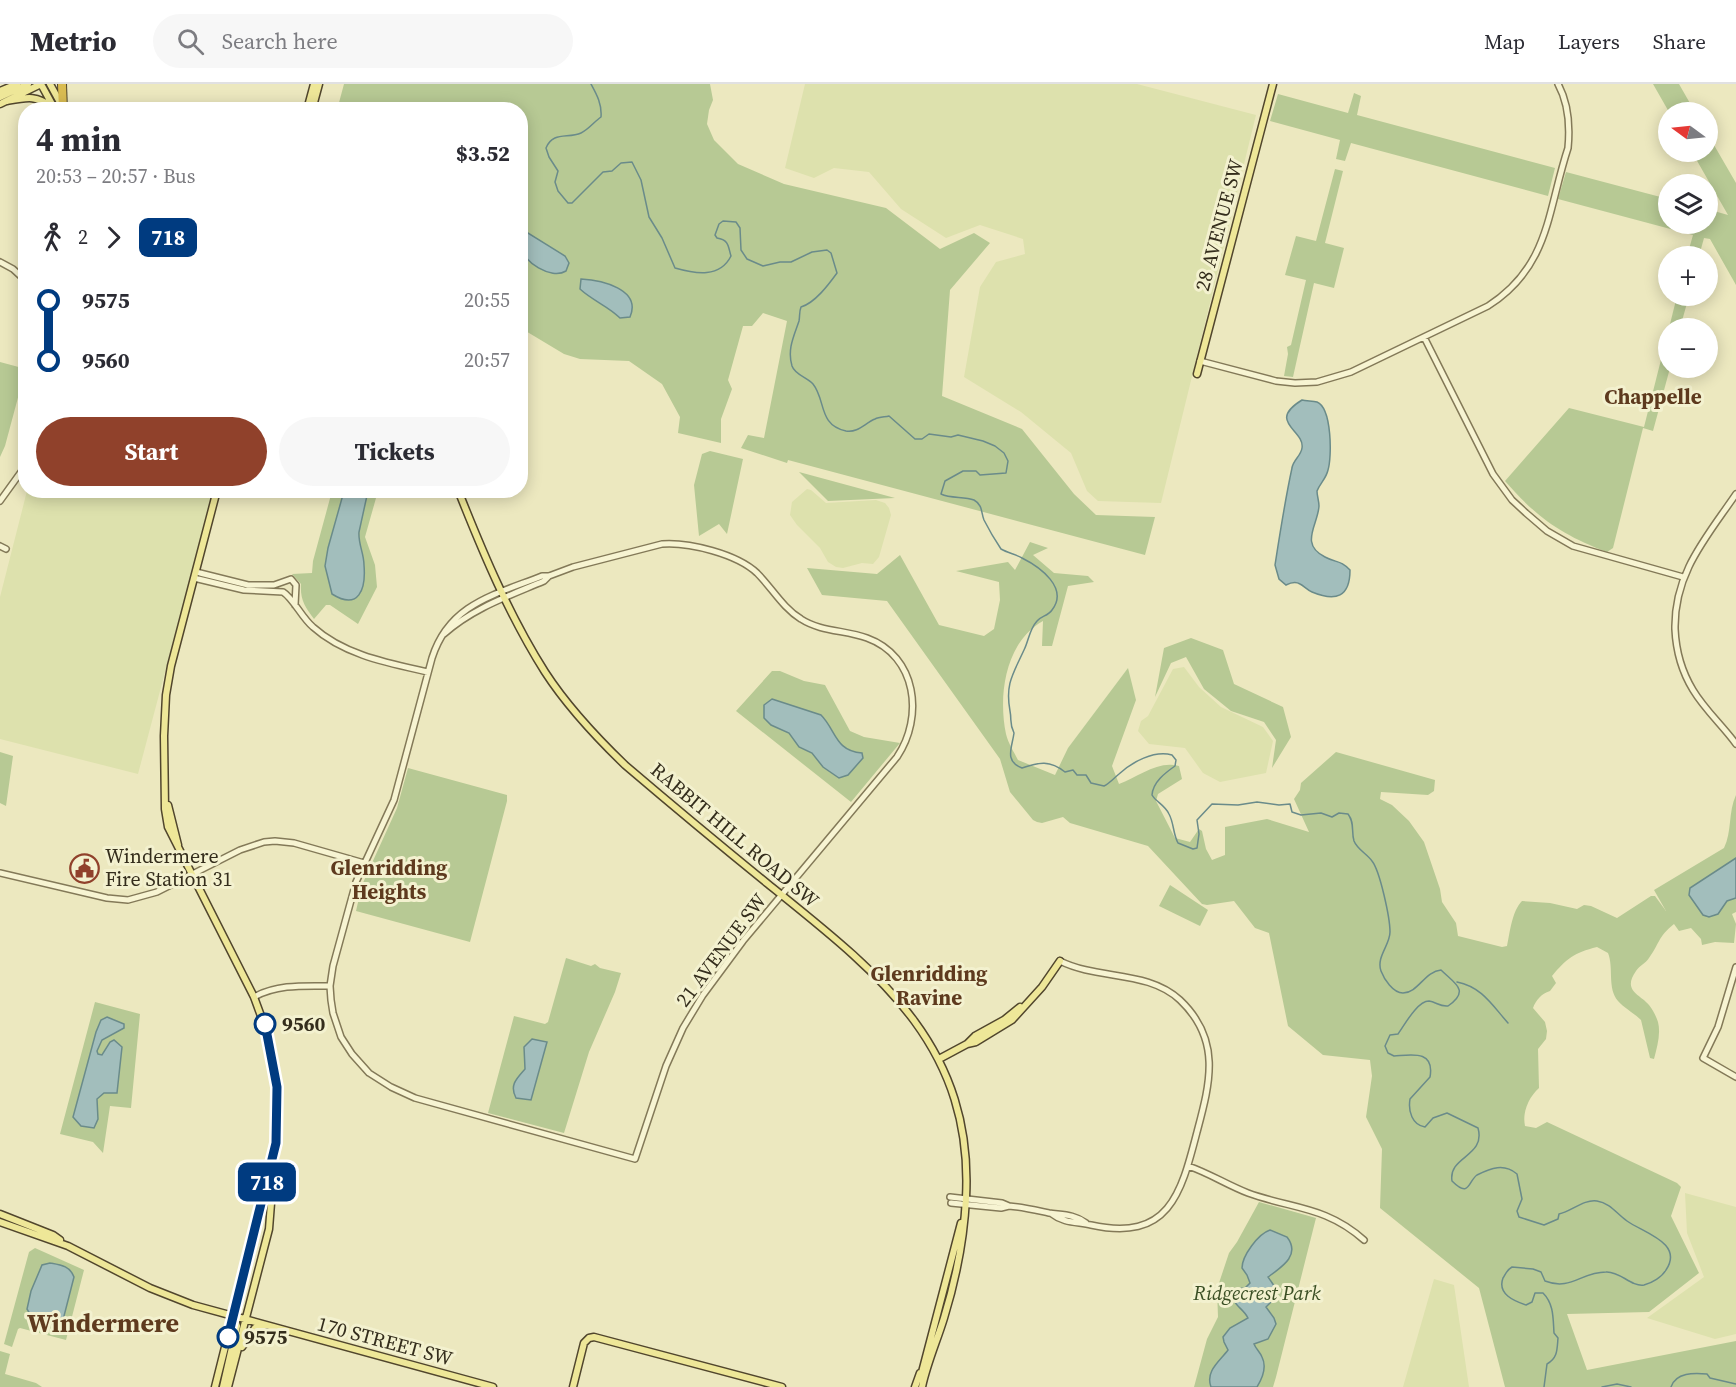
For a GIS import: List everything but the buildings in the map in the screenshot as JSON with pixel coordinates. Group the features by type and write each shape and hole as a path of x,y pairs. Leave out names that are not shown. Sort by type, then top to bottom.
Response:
{"highway":[{"path":"62,84 63,102"}],"main road":[{"path":"2,90 12,84"},
{"path":"2,90 17,84"},
{"path":"0,97 28,84"},
{"path":"3,102 41,84 51,102"},
{"path":"50,84 59,102"},
{"path":"309,102 314,84"},
{"path":"314,102 319,84"},
{"name":"28 AVENUE SW","path":"1197,374 1273,84"},
{"path":"3,102 36,98 43,102"},
{"path":"215,498 171,666 165,700 164,736 165,796 178,846 255,997 268,1035 275,1071 278,1106 269,1229 228,1387"},
{"name":"RABBIT HILL ROAD SW","path":"462,498 520,630 546,673 589,728 625,765 871,971 910,1013 939,1059 954,1096 963,1134 966,1161 966,1202 958,1263 947,1308 919,1387"},
{"path":"939,1059 967,1044 976,1042 1000,1028 1019,1013 1042,987 1060,961"},
{"path":"215,1387 276,1143"},
{"name":"RABBIT HILL ROAD SW","path":"919,1387 922,1367 966,1202"},
{"name":"170 STREET SW","path":"0,1214 53,1235 68,1246"},
{"name":"170 STREET SW","path":"0,1222 68,1246 176,1299 234,1317 493,1387"},
{"path":"246,1320 239,1309 255,1246 255,1234"},
{"path":"947,1308 944,1304 953,1266 952,1255"},
{"path":"223,1387 237,1326 234,1317"},
{"path":"237,1355 255,1328 267,1326"},
{"path":"573,1387 585,1343 592,1337 782,1387"}],"street":[{"path":"1200,361 1276,381 1317,382 1351,372 1501,297 1525,273 1536,256 1544,237 1568,148 1567,113 1558,84"},
{"path":"0,262 18,274"},
{"path":"1424,337 1493,474 1512,500 1526,513 1547,531 1573,546 1683,577"},
{"path":"0,501 18,476"},
{"path":"1736,494 1697,550 1683,577 1678,593 1675,619 1676,642 1681,665 1695,693 1736,744"},
{"name":"21 AVENUE SW","path":"330,986 333,1013 346,1047 369,1073 391,1087 430,1104 635,1159 660,1081 683,1028 715,977 897,757 907,740 913,718 913,699 908,678 898,660 884,647 870,639 821,628 802,620 788,609 758,574 741,562 687,545 651,546 573,567 549,576 544,581 503,595 465,617 444,634 435,648 428,672"},
{"path":"195,575 257,586 281,584 286,579 292,580 296,585 295,606"},
{"path":"195,575 237,589 285,594 295,591"},
{"path":"255,997 276,988 330,986 333,966 350,904 364,863 394,800 428,672 344,647 312,626 285,594 281,584"},
{"path":"0,873 117,900 149,896 246,848 270,842 294,843 364,863"},
{"path":"951,1200 1001,1209 1009,1206 1110,1229 1125,1229 1152,1220 1176,1197 1188,1166 1210,1080 1204,1033 1198,1021 1175,996 1155,985 1141,980 1086,971 1060,961"},
{"path":"1736,967 1718,1027 1703,1058 1736,1077"},
{"path":"1188,1166 1249,1193 1321,1213 1341,1222 1364,1240"}],"green space":[{"path":"344,84 710,84 713,100 707,124 714,140 738,164 784,184 886,208 940,249 974,233 990,243 950,290 942,396 1022,429 1074,494 1096,515 1155,517 1145,555 788,460 787,463 741,448 748,435 764,438 787,321 763,313 752,326 743,326 728,380 732,389 721,419 721,443 678,433 680,417 662,384 629,361 580,359 564,354 528,332 528,102 339,102"},
{"path":"805,84 1137,84 1256,115 1161,503 1098,501 1087,491 1071,453 1021,412 964,377 980,287 996,262 1025,254 1023,239 980,225 946,238 901,209 869,172 834,168 814,178 785,168"},
{"path":"1653,84 1679,84 1689,102 1663,102"},
{"path":"1354,93 1361,96 1357,115 1555,168 1548,196 1351,143 1345,161 1336,159 1340,140 1270,121 1278,94 1348,113"},
{"path":"1718,152 1736,183 1736,285 1718,253 1718,246 1714,246 1710,239 1704,238 1702,246 1690,246 1693,235 1689,234 1718,234 1718,212 1728,215 1718,198 1718,174 1705,174 1698,162 1718,162"},
{"path":"1335,169 1343,171 1325,243 1344,248 1334,288 1314,283 1293,377 1284,376 1287,347 1291,345 1306,280 1285,275 1296,236 1316,241"},
{"path":"1566,172 1658,196 1658,226 1558,199"},
{"path":"1674,306 1686,306 1683,318 1672,318"},
{"path":"0,362 18,367 18,397 0,457"},
{"path":"1658,372 1658,378 1667,378 1653,431 1643,428 1613,548 1607,552 1551,524 1528,505 1505,481 1569,408 1644,427"},
{"path":"710,451 743,459 727,534 719,524 699,536 694,485 702,454"},
{"path":"799,472 895,498 828,501"},
{"path":"807,489 826,503 876,500 885,503 891,515 879,557 873,564 862,563 843,568 828,562 820,548 790,515 792,502"},
{"path":"25,498 211,498 138,774 0,739 0,597"},
{"path":"330,498 376,498 365,537 375,565 377,587 358,624 330,605 326,605 314,619 308,611 301,595 301,584 292,574 312,573 313,561"},
{"path":"1030,542 1048,548 1033,555 1054,573 1088,576 1094,582 1068,586 1052,646 1042,646 1043,621 1030,630 1012,656 1007,671 1003,703 1007,737 1018,760 1055,775 1068,748 1128,668 1136,700 1112,766 1119,784 1156,767 1179,766 1182,779 1158,794 1156,801 1175,838 1190,842 1199,829 1202,831 1206,849 1212,860 1225,855 1225,827 1267,819 1309,832 1294,799 1300,790 1301,783 1336,752 1435,780 1434,791 1428,795 1381,792 1380,799 1392,805 1409,821 1424,842 1440,889 1442,902 1456,923 1458,936 1502,947 1507,946 1514,916 1522,901 1550,903 1577,909 1584,905 1591,906 1617,918 1651,896 1655,896 1666,911 1654,890 1724,848 1736,795 1736,912 1732,914 1736,924 1734,943 1715,942 1702,945 1701,939 1691,928 1679,931 1674,924 1662,937 1648,960 1636,971 1632,978 1632,988 1649,1005 1658,1022 1659,1036 1654,1059 1650,1058 1641,1020 1620,1004 1615,996 1608,953 1597,947 1567,960 1552,976 1556,983 1550,991 1539,998 1533,1008 1545,1022 1547,1031 1546,1039 1538,1049 1539,1088 1527,1105 1524,1121 1525,1126 1536,1128 1547,1122 1677,1183 1681,1187 1671,1216 1699,1273 1649,1312 1567,1314 1587,1370 1736,1341 1736,1387 1505,1387 1479,1288 1380,1208 1382,1149 1366,1117 1372,1076 1370,1060 1323,1055 1288,1026 1269,933 1255,928 1234,901 1202,904 1148,846 1070,823 1063,817 1042,823 1033,820 1010,792 1000,759 887,601 822,595 807,568 877,574 900,555 939,625 984,636 994,629 1000,600 999,582 956,571 1008,562 1015,570"},
{"path":"1191,638 1223,650 1234,684 1283,707 1291,737 1272,768 1276,740 1264,722 1231,711 1204,689 1186,657 1171,663 1155,697 1164,648"},
{"path":"1184,667 1199,687 1221,707 1263,727 1273,741 1266,773 1220,782 1203,773 1185,748 1149,744 1138,731 1141,721 1148,716 1173,669"},
{"path":"772,671 780,671 804,681 825,685 850,731 864,737 900,743 851,802 736,711"},
{"path":"0,752 13,756 6,806 0,803"},
{"path":"408,768 507,795 470,942 356,911 362,885 397,808"},
{"path":"1170,885 1208,910 1200,926 1159,906"},
{"path":"566,958 591,966 595,964 600,968 621,973 589,1052 564,1133 488,1113 514,1016 545,1024 548,1022"},
{"path":"95,1002 140,1014 131,1108 110,1106 103,1153 93,1142 60,1134"},
{"path":"1685,1193 1736,1207 1736,1334 1715,1339 1647,1318 1704,1277 1687,1233"},
{"name":"Ridgecrest Park","path":"1259,1202 1316,1218 1273,1387 1194,1387 1207,1339 1218,1317 1217,1289 1229,1253"},
{"path":"35,1248 84,1270 66,1340 20,1328 12,1347 4,1344 29,1252"},
{"path":"1434,1279 1454,1285 1469,1387 1403,1387"},
{"path":"0,1351 10,1354 5,1374 42,1387 0,1387"}],"water":[{"path":"528,233 565,256 569,263 566,271 553,273 538,268 528,260"},
{"path":"581,279 599,281 625,293 632,307 630,317 620,318 585,293 580,289"},
{"path":"1302,400 1317,402 1322,406 1326,413 1330,433 1328,470 1317,491 1319,506 1311,540 1317,552 1350,570 1347,586 1340,595 1335,597 1312,592 1296,583 1286,585 1279,579 1275,565 1292,468 1302,448 1298,436 1287,420 1287,414"},
{"path":"342,498 366,498 359,532 364,561 364,582 355,599 341,599 332,594 325,566"},
{"path":"772,699 821,715 841,744 862,753 863,758 848,775 839,778 823,767 812,753 799,747 789,733 771,725 764,718 764,705"},
{"path":"1736,858 1736,898 1727,901 1718,914 1709,917 1703,915 1689,895 1690,888"},
{"path":"107,1017 124,1024 124,1028 102,1040 97,1051 102,1055 110,1042 114,1040 122,1047 117,1093 104,1093 97,1099 98,1119 94,1128 81,1126 73,1117 96,1032 101,1020"},
{"path":"532,1039 547,1042 531,1100 516,1098 514,1085 525,1069 524,1047"},
{"path":"1270,1230 1287,1237 1292,1249 1288,1260 1268,1277 1277,1290 1276,1297 1266,1307 1276,1324 1268,1339 1254,1344 1263,1361 1262,1377 1257,1387 1211,1387 1212,1371 1228,1350 1223,1337 1230,1328 1248,1318 1234,1299 1235,1289 1245,1288 1250,1283 1242,1268 1243,1263 1256,1241"},
{"path":"50,1263 68,1268 74,1277 63,1320 50,1325 33,1319 27,1309 31,1291 42,1265"}],"waterway":[{"path":"591,84 600,104 601,117 581,133 553,139 546,148 558,171 555,182 558,191 568,203 572,203 603,172 612,171 621,163 632,162 641,180 649,217 662,238 675,268 699,273 721,268 731,256 726,242 715,235 719,224 723,221 736,222 740,228 741,250 747,259 763,266 791,262 812,252 827,250 831,253 837,273 826,288 801,307 790,354 794,369 817,390 831,423 837,428 850,431 877,418 889,416 915,439 922,439 929,434 951,437 958,435 983,441 1004,453 1008,461 1006,473 980,475 976,471 963,471 945,481 941,494 977,502 986,524 1001,549 1037,567 1055,586 1056,602 1049,614 1039,619 1032,628 1009,686 1011,724 1014,733 1010,754 1013,762 1022,768 1044,763 1054,765 1065,772 1073,770 1077,775 1086,775 1091,783 1104,786 1130,765 1144,758 1158,754 1172,755 1176,760 1175,766 1157,782 1152,795 1169,814 1178,843 1193,849 1197,848 1199,834 1197,820 1212,804 1238,805 1257,802 1290,804 1292,812 1301,815 1321,813 1332,817 1339,813 1348,814 1354,841 1375,866 1384,895 1390,932 1380,961 1384,978 1392,988 1403,993 1413,990 1430,974 1441,970 1458,987 1458,995 1448,1006 1429,1001 1420,1005 1398,1034 1390,1035 1385,1046 1388,1053 1394,1056 1420,1056 1429,1062 1430,1077 1410,1099 1410,1113 1417,1123 1425,1127 1433,1118 1447,1113 1478,1128 1477,1145 1456,1166 1452,1173 1452,1181 1465,1189 1482,1172 1497,1168 1507,1169 1517,1174 1522,1199 1517,1211 1519,1217 1544,1225 1558,1219 1559,1214 1587,1202 1597,1201 1610,1206 1627,1221 1660,1240 1666,1246 1670,1253 1670,1261 1666,1270 1657,1279 1644,1285 1635,1284 1611,1272 1597,1273 1562,1284 1545,1281 1541,1272 1533,1269 1512,1267 1508,1270 1503,1278 1504,1293 1526,1305 1532,1302 1535,1293 1543,1293 1551,1307 1554,1333 1558,1338 1555,1356 1547,1364 1544,1387"},
{"path":"1457,982 1480,992 1508,1023"},
{"path":"1671,1387 1677,1378 1691,1374 1707,1374 1710,1378 1736,1384"},
{"path":"1602,1387 1617,1384 1631,1387"}],"bus line":[{"name":"718","path":"228,1337 276,1143 277,1087 265,1024"}],"place":[{"name":"Windermere Fire Station 31","path":"84,868"},
{"name":"9560","path":"265,1024"},
{"name":"9575","path":"228,1337"}],"district":[{"name":"Chappelle","path":"1653,397"},
{"name":"Glenridding Heights","path":"389,880"},
{"name":"Glenridding Ravine","path":"929,986"},
{"name":"Windermere","path":"103,1323"}]}
